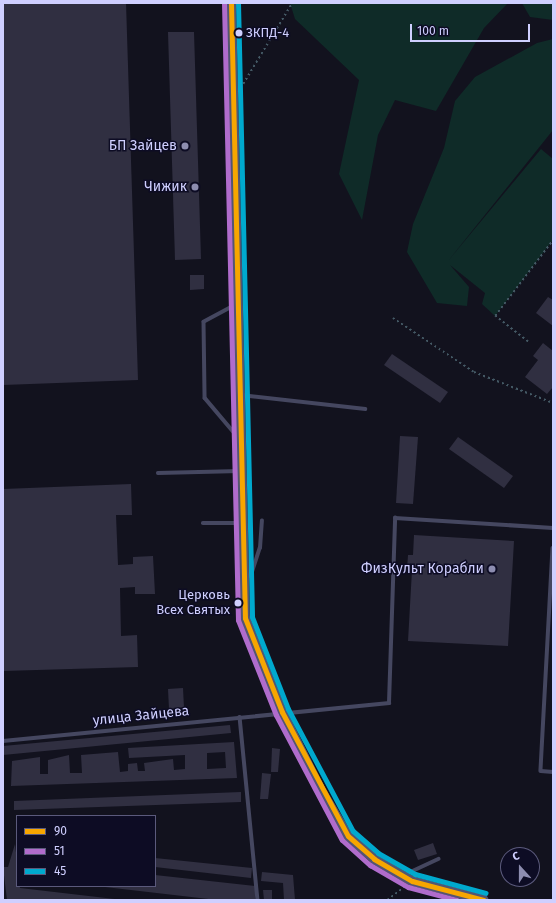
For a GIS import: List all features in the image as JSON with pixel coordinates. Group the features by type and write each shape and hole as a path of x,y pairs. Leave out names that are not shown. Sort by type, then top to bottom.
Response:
{"street":[{"path":"231,3 242,578 245,618 282,712 319,787 348,836 374,859 412,881 484,900"}],"lane":[{"path":"236,305 204,322 205,398 240,440"},
{"path":"239,395 365,409"},
{"path":"158,473 240,471"},
{"name":"улица Зайцева","path":"3,741 282,712 389,703 395,518 553,528"},
{"path":"242,578 251,575 260,548 262,521"},
{"path":"202,523 242,523"},
{"path":"553,548 542,771 553,772"},
{"path":"240,717 258,900"},
{"path":"402,876 438,859"}],"path":[{"path":"243,84 292,3"},
{"path":"528,342 495,316 553,240"},
{"path":"393,318 474,372 553,403"},
{"path":"387,900 412,881"}],"green space":[{"path":"290,3 508,3 484,28 436,111 395,100 378,135 362,220 339,174 359,80 295,19"},
{"path":"522,3 553,3 553,20 530,17"},
{"path":"553,39 553,130 448,261 541,149 553,159 553,240 495,316 482,304 485,293 450,265 469,287 467,306 437,303 407,252 413,224 444,148 455,101 475,77 537,43"}],"building":[{"path":"3,3 126,3 138,380 3,385"},
{"name":"БП Зайцев","path":"168,32 194,32 201,259 175,260"},
{"path":"190,275 204,275 204,289 190,290"},
{"path":"548,297 553,300 553,326 536,313"},
{"path":"543,343 553,351 553,387 547,394 525,377 538,360 533,356"},
{"path":"392,354 448,392 440,403 384,365"},
{"path":"400,436 418,437 413,504 396,503"},
{"path":"458,437 513,476 504,488 449,449"},
{"path":"131,484 132,515 116,515 118,565 133,564 133,557 153,556 155,594 135,594 135,587 120,588 121,636 137,635 138,667 3,671 3,489"},
{"path":"414,535 514,541 508,646 408,641 412,570 407,570 408,555 413,555"},
{"path":"183,688 184,708 169,709 168,689"},
{"path":"230,725 231,733 3,755 3,746"},
{"path":"234,742 237,778 11,786 12,761 40,757 40,774 48,774 48,760 69,755 70,773 82,773 81,755 118,752 120,772 128,771 128,764 137,763 138,771 145,771 144,763 173,759 174,770 185,769 185,755 129,758 128,748","holes":["225,752 226,768 207,769 207,753"]},
{"path":"272,748 280,749 278,772 271,772"},
{"path":"262,773 271,774 268,799 260,799"},
{"path":"241,792 241,802 14,810 14,801"},
{"path":"433,843 437,854 418,860 414,850"},
{"path":"15,844 16,887 123,900 7,900 3,867 8,867"},
{"path":"156,858 252,868 251,878 156,867"},
{"path":"262,872 293,875 295,900 284,900 283,883 261,881"},
{"path":"156,875 255,886 255,900 217,900 105,887 156,887"},
{"path":"263,890 272,890 272,900 264,900"}],"transit line":[{"name":"51","path":"224,3 238,620 276,715 342,840 370,865 408,887 457,900"},
{"name":"90","path":"231,3 245,618 282,712 348,836 374,859 412,881 484,900"},
{"name":"45","path":"238,3 252,617 288,709 353,831 378,853 415,874 486,893"}],"place":[{"name":"ЗКПД-4","path":"239,33"},
{"name":"БП Зайцев","path":"185,146"},
{"name":"Чижик","path":"195,187"},
{"name":"ФизКульт Корабли","path":"492,569"},
{"name":"Церковь Всех Святых","path":"238,603"}]}
